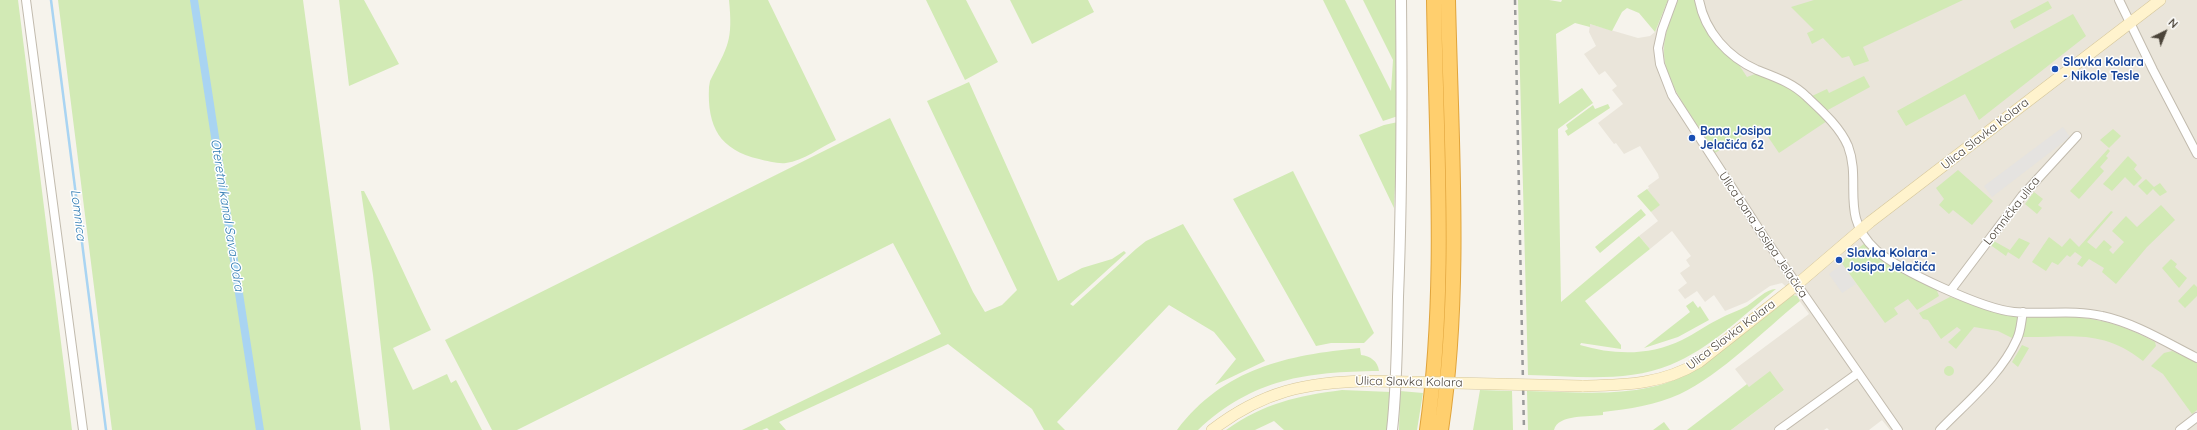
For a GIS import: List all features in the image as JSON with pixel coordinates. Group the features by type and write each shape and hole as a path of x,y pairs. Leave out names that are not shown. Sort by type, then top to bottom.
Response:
{"highway":[{"path":"1427,430 1433,391 1438,290 1434,0"},
{"path":"1441,430 1447,391 1453,291 1448,0"}],"main road":[{"name":"Ulica Slavka Kolara","path":"1212,430 1248,406 1278,393 1316,383 1369,381 1582,386 1645,383 1658,381 1687,370 1715,350 1796,285 1860,230 2160,0"}],"street":[{"path":"26,0 82,430"},
{"path":"1392,430 1395,392 1401,218 1401,0"},
{"name":"Ulica bana Josipa Jelačića","path":"1673,0 1662,30 1658,48 1660,64 1672,95 1796,285 1898,430"},
{"path":"1699,0 1713,34 1730,53 1748,65 1781,79 1801,91 1840,132 1848,147 1851,157 1853,208 1860,230 1871,244 1884,256 1908,270 1951,290 1997,308 2023,312 2070,312 2107,317 2148,334 2197,358"},
{"path":"2119,0 2197,154"},
{"name":"Lomnička ulica","path":"1951,290 2022,196 2077,136"},
{"path":"1940,430 1991,377 2007,356 2019,334 2023,312"},
{"path":"1779,430 1858,373"},
{"path":"2180,430 2197,417"}],"shaded area":[{"path":"1668,0 2197,0 2197,430 1890,430 1882,420 1869,430 1829,430 1827,428 1824,430 1731,430 1784,390 1749,387 1735,369 1809,314 1796,296 1782,283 1770,286 1747,302 1725,311 1714,295 1705,302 1697,291 1685,299 1678,290 1687,283 1680,273 1690,266 1686,260 1691,256 1672,231 1650,249 1639,236 1658,221 1651,212 1659,205 1647,189 1649,188 1648,186 1659,178 1658,174 1640,146 1624,154 1616,143 1614,144 1598,123 1623,104 1612,90 1617,86 1605,71 1599,75 1584,54 1596,46 1589,32 1590,24 1638,38 1650,36 1655,32"},
{"path":"2063,127 2070,137 1992,197 1984,186"},
{"path":"1842,264 1856,284 1842,293 1829,274"}],"green space":[{"path":"0,0 18,0 72,430 0,430"},
{"path":"58,0 303,0 361,430 112,430"},
{"path":"339,0 364,0 399,64 349,86"},
{"path":"729,0 768,0 836,140 799,160 780,163 765,161 734,150 719,135 710,114 709,87 710,81 728,43 730,25"},
{"path":"926,0 966,0 998,62 965,80"},
{"path":"1010,0 1088,0 1094,12 1032,44"},
{"path":"1323,0 1345,0 1391,91 1393,60 1363,0 1396,0 1398,116 1383,121"},
{"path":"1518,0 1549,0 1561,2 1562,0 1668,0 1655,32 1639,13 1627,8 1622,12 1612,31 1590,24 1590,27 1575,23 1556,34 1559,104 1582,88 1593,103 1558,129 1561,302 1639,236 1650,249 1585,301 1621,345 1621,349 1581,343 1580,345 1606,351 1619,352 1657,349 1687,338 1714,321 1747,306 1768,291 1776,289 1712,341 1685,358 1670,365 1653,371 1618,376 1582,377 1528,375"},
{"path":"1678,0 1696,0 1747,77 1758,73 1794,89 1827,121 1779,153 1760,125 1715,153 1675,90 1665,63 1665,37"},
{"path":"1814,0 1963,0 1863,47 1869,61 1854,66 1849,56 1842,58 1823,38 1812,44 1807,33 1814,30 1791,7"},
{"path":"2048,1 2052,8 2014,29 2010,21"},
{"path":"2073,14 2086,36 1979,120 1965,94 1906,126 1897,111"},
{"path":"1864,76 1870,87 1826,111 1812,96 1827,89 1829,93"},
{"path":"969,82 1058,281 1082,268 1112,259 1124,251 1126,253 1070,304 1073,306 1146,241 1183,224 1265,361 1215,385 1236,359 1214,332 1169,305 1057,422 1065,430 1044,430 1032,409 948,344 779,422 786,430 769,430 767,428 762,430 742,430 941,334 893,243 517,430 492,430 445,340 890,118 973,292 985,312 1002,305 1017,290 927,101"},
{"path":"1608,104 1610,108 1568,136 1565,131 1568,129 1566,125 1593,105 1595,109"},
{"path":"1398,122 1394,208 1359,135 1384,125"},
{"path":"2113,129 2121,136 2109,148 2100,140"},
{"path":"2108,149 2110,151 2106,156 2108,158 2100,167 2104,171 2079,199 2070,191"},
{"path":"2128,156 2137,165 2134,169 2142,178 2134,186 2125,177 2112,191 2103,184"},
{"path":"1958,170 1993,201 1972,225 1953,210 1949,214 1939,205 1944,199 1936,188"},
{"path":"1293,171 1374,333 1364,343 1331,343 1316,346 1233,199"},
{"path":"2146,179 2154,187 2160,183 2167,192 2160,196 2153,189 2147,195 2138,186"},
{"path":"1647,189 1660,205 1651,212 1637,196"},
{"path":"361,191 364,191 373,208 431,330 393,348 413,390 447,374 451,383 456,380 482,430 390,430 373,275"},
{"path":"2034,192 2043,199 2038,205 2042,208 2037,214 2025,204"},
{"path":"2161,205 2175,220 2147,247 2116,284 2102,272 2104,268 2089,259 2082,267 2077,264 2082,257 2075,252 2070,257 2067,255 2058,265 2052,262 2046,271 2032,262 2049,237 2062,247 2070,238 2079,247 2111,211 2113,212 2087,242 2096,249 2104,240 2112,247 2109,250 2113,254 2124,242 2112,231 2126,216 2137,227"},
{"path":"1641,209 1646,215 1600,253 1595,247"},
{"path":"2019,238 2030,243 2019,259 2008,252 2006,256 1989,244 1992,240 2010,250"},
{"path":"1865,243 1890,263 1936,288 1939,296 1917,310 1908,299 1894,308 1898,314 1885,323 1841,262"},
{"path":"2171,259 2177,264 2175,267 2187,278 2179,288 2162,268"},
{"path":"2194,284 2197,287 2197,296 2185,308 2178,301"},
{"path":"1793,295 1797,296 1800,301 1727,364 1680,394 1652,404 1603,412 1603,415 1575,417 1561,421 1554,430 1528,430 1527,391 1597,393 1619,392 1663,384 1684,376 1705,364"},
{"path":"1950,297 1996,312 2020,316 2014,339 1998,331 1974,327 1956,349 1948,342 1961,330 1957,327 1941,339 1928,320 1923,319 1919,313"},
{"path":"1693,301 1698,308 1700,306 1709,320 1678,337 1644,348 1690,312 1686,306"},
{"path":"2027,316 2078,317 2107,322 2138,333 2155,342 2156,346 2143,361 2113,343 2099,339 2069,336 2020,337 2025,318"},
{"path":"2022,345 2029,348 2018,367 2012,362"},
{"path":"1360,348 1361,355 1373,360 1377,364 1379,371 1328,373 1282,381 1240,399 1219,413 1198,430 1177,430 1195,409 1215,392 1236,379 1259,368 1307,355"},
{"path":"2172,351 2197,362 2197,410 2192,414 2163,374 2151,366 2164,353"},
{"path":"1947,366 1951,366 1953,367 1953,375 1947,376 1944,373 1944,369"},
{"path":"1770,371 1784,390 1731,430 1687,430 1747,384 1749,387"},
{"path":"1342,390 1391,392 1387,430 1284,430 1274,421 1255,430 1226,430 1254,413 1281,402 1310,395"},
{"path":"1480,390 1512,391 1513,430 1473,430"},
{"path":"1400,391 1423,393 1417,430 1399,430"},
{"path":"1664,422 1670,430 1653,430"}],"waterway":[{"name":"Lomnica","path":"51,0 106,430"},
{"name":"Oteretni kanal Sava-Odra","path":"194,0 260,430"}],"railway":[{"path":"1515,0 1524,430"}],"place":[{"name":"Slavka Kolara - Nikole Tesle","path":"2055,69"},
{"name":"Bana Josipa Jelačića 62","path":"1692,138"},
{"name":"Slavka Kolara - Josipa Jelačića","path":"1839,260"}]}
